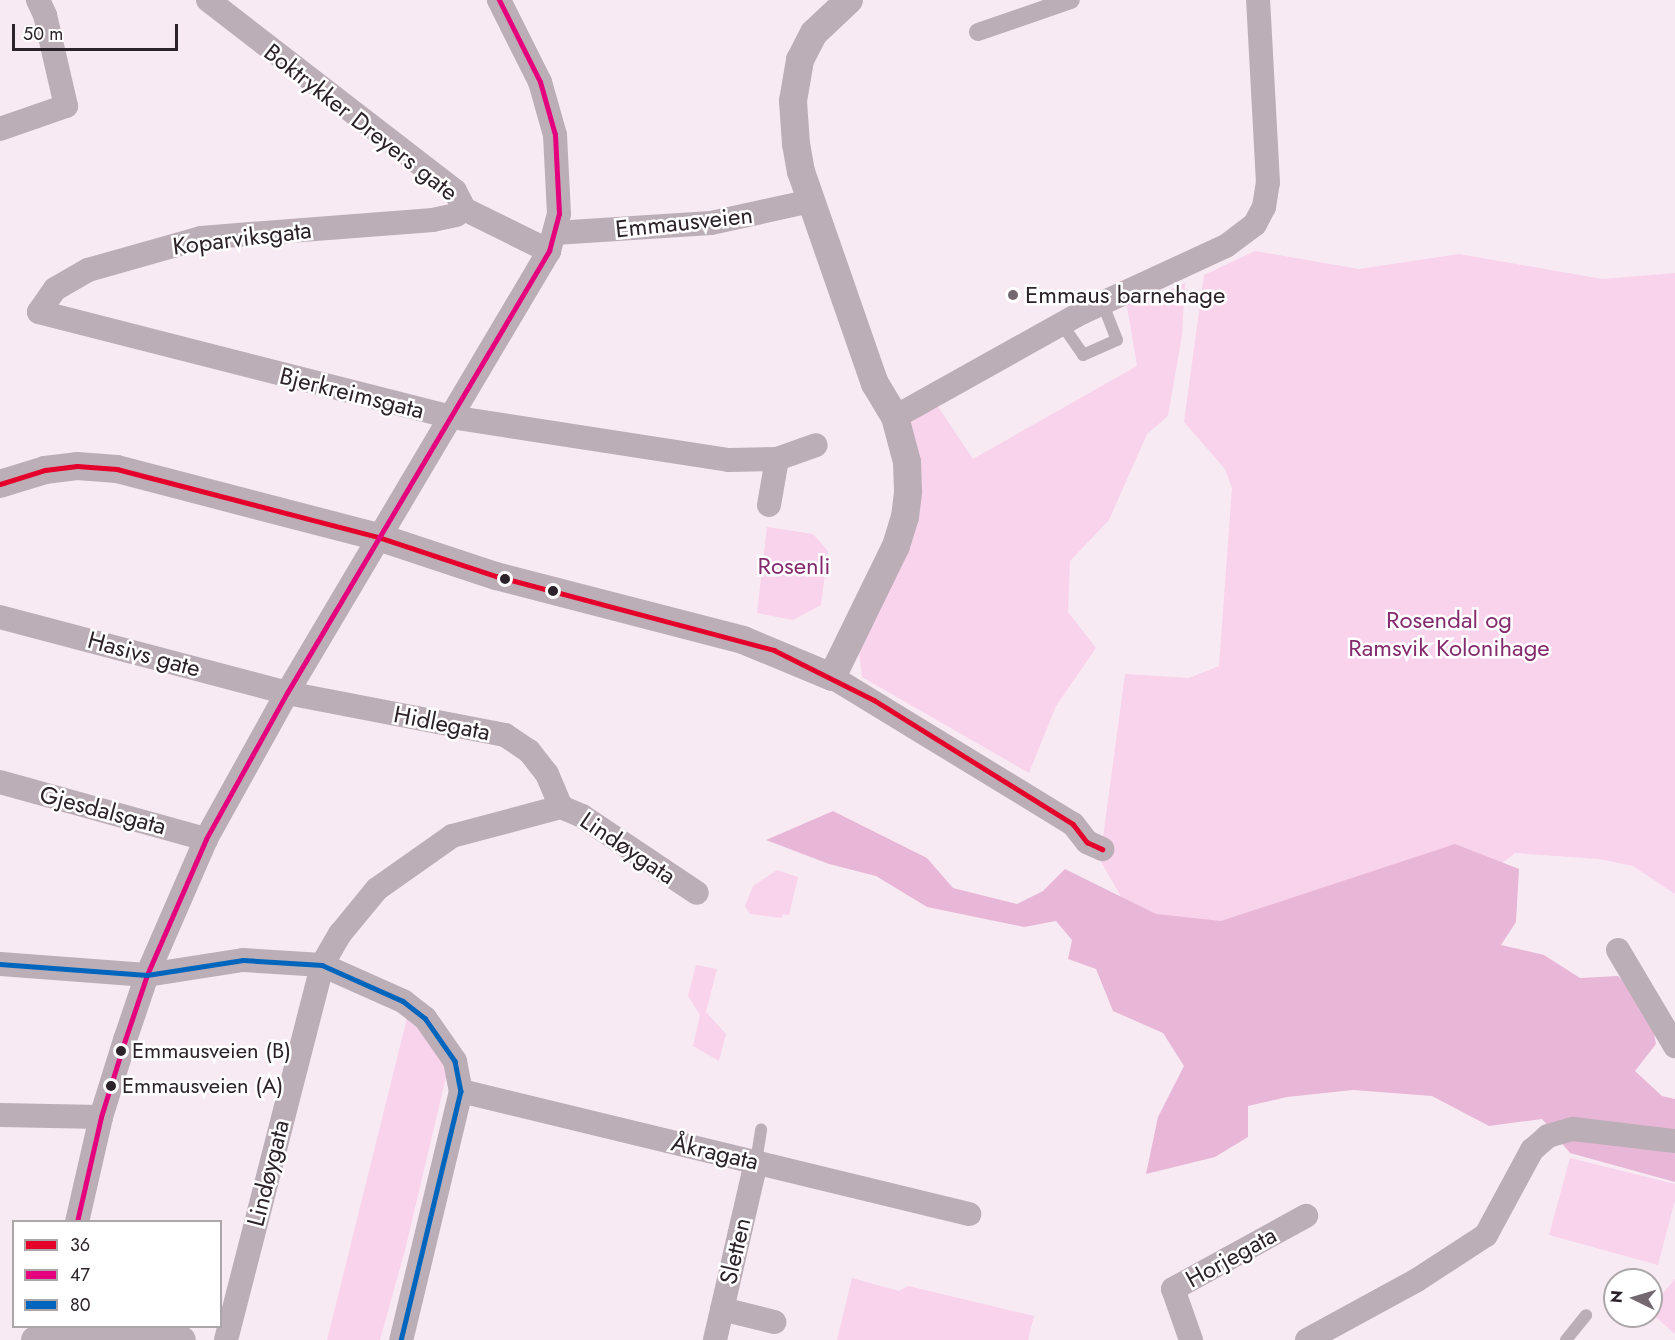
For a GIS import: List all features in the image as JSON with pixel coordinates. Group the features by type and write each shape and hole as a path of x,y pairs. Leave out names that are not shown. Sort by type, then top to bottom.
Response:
{"street":[{"path":"0,129 66,106 45,15 38,0"},
{"name":"Boktrykker Dreyers gate","path":"208,0 455,191 464,209 552,242"},
{"path":"77,1220 101,1117 147,975 206,839 287,693 552,242 560,193 553,125 540,82 500,0"},
{"path":"832,677 896,546 905,517 907,462 895,417 875,384 811,201 796,144 794,84 800,60 814,33 849,0"},
{"path":"978,32 1071,0"},
{"path":"895,417 1061,323 1226,246 1248,231 1260,216 1268,170 1258,0"},
{"name":"Emmausveien","path":"552,242 711,223 811,201"},
{"name":"Koparviksgata","path":"39,312 55,290 71,278 137,253 190,240 433,220 456,215 464,209"},
{"name":"Bjerkreimsgata","path":"39,312 451,417 718,459 777,459 816,445"},
{"path":"769,505 777,459"},
{"path":"0,484 11,478 77,466 117,469 378,537 496,576 743,640 832,677 1073,824 1087,842 1102,849"},
{"name":"Hasivs gate","path":"0,617 287,693"},
{"name":"Hidlegata","path":"287,693 505,735 529,751 547,774 561,807"},
{"name":"Gjesdalsgata","path":"0,782 206,839"},
{"name":"Lindøygata","path":"226,1340 322,965 340,934 377,889 411,862 470,828 561,807 582,816 697,893"},
{"path":"1618,950 1675,1046"},
{"path":"0,964 147,975 243,960 322,965 416,1010 452,1054 459,1071 460,1091 401,1340"},
{"name":"Åkragata","path":"460,1091 969,1214"},
{"path":"0,1115 101,1117"},
{"path":"1307,1340 1417,1280 1486,1235 1532,1150 1548,1136 1573,1129 1675,1141"},
{"name":"Sletten","path":"715,1340 756,1162"},
{"name":"Horjegata","path":"1191,1340 1173,1289 1306,1216"},
{"name":"Sletten","path":"722,1309 774,1322"},
{"path":"35,1340 75,1328 126,1328 182,1340"}],"lane":[{"path":"1061,323 1083,355 1117,340 1102,302"},
{"path":"756,1162 761,1129"},
{"path":"1566,1340 1586,1315"}],"green space":[{"name":"Rosendal og Ramsvik Kolonihage","path":"1255,251 1359,269 1459,254 1602,279 1675,273 1675,894 1633,866 1599,859 1515,853 1492,871 1218,930 1131,914 1100,860 1125,674 1189,678 1219,666 1232,488 1225,469 1184,422 1204,275"},
{"path":"1185,283 1182,335 1168,416 1147,434 1109,520 1070,561 1068,612 1096,648 1056,706 1029,773 862,677 859,652 884,601 907,425 937,405 973,459 1137,366 1126,300 1149,299"},
{"name":"Rosenli","path":"767,527 813,534 828,551 821,605 793,620 757,613"},
{"path":"777,870 798,877 789,915 783,914 782,918 750,914 745,906 753,886"},
{"path":"696,965 717,969 706,1012 726,1034 719,1061 693,1046 700,1015 688,996"},
{"path":"408,1014 428,1035 447,1073 405,1250 380,1340 327,1340"},
{"path":"1570,1158 1675,1184 1675,1200 1658,1265 1549,1235"},
{"path":"852,1278 899,1291 908,1286 1034,1316 1028,1340 837,1340"},
{"path":"1675,1279 1675,1334 1663,1324 1663,1293"}],"shaded area":[{"path":"833,811 927,858 953,888 1017,904 1043,891 1065,869 1156,914 1221,921 1455,844 1519,869 1516,922 1501,945 1544,955 1580,978 1618,976 1626,984 1653,1028 1656,1044 1635,1071 1662,1096 1675,1099 1675,1182 1570,1153 1542,1119 1489,1126 1432,1096 1353,1090 1287,1097 1248,1106 1248,1137 1215,1157 1146,1174 1158,1117 1184,1066 1163,1033 1113,1011 1096,969 1068,959 1072,940 1056,921 1024,927 927,907 876,876 829,864 766,840"}],"transit line":[{"name":"47","path":"77,1220 101,1117 125,1040 147,975 206,839 287,693 549,251 559,214 555,135 540,82 499,0"},
{"name":"36","path":"0,484 45,470 77,466 117,469 378,537 496,576 774,650 874,700 1073,824 1087,842 1102,849"},
{"name":"80","path":"0,964 147,975 243,960 322,965 403,1001 425,1018 455,1061 461,1091 401,1340"}],"place":[{"name":"Emmaus barnehage","path":"1013,295"},
{"name":"Emmausveien (B)","path":"121,1051"},
{"name":"Emmausveien (A)","path":"111,1086"}]}
